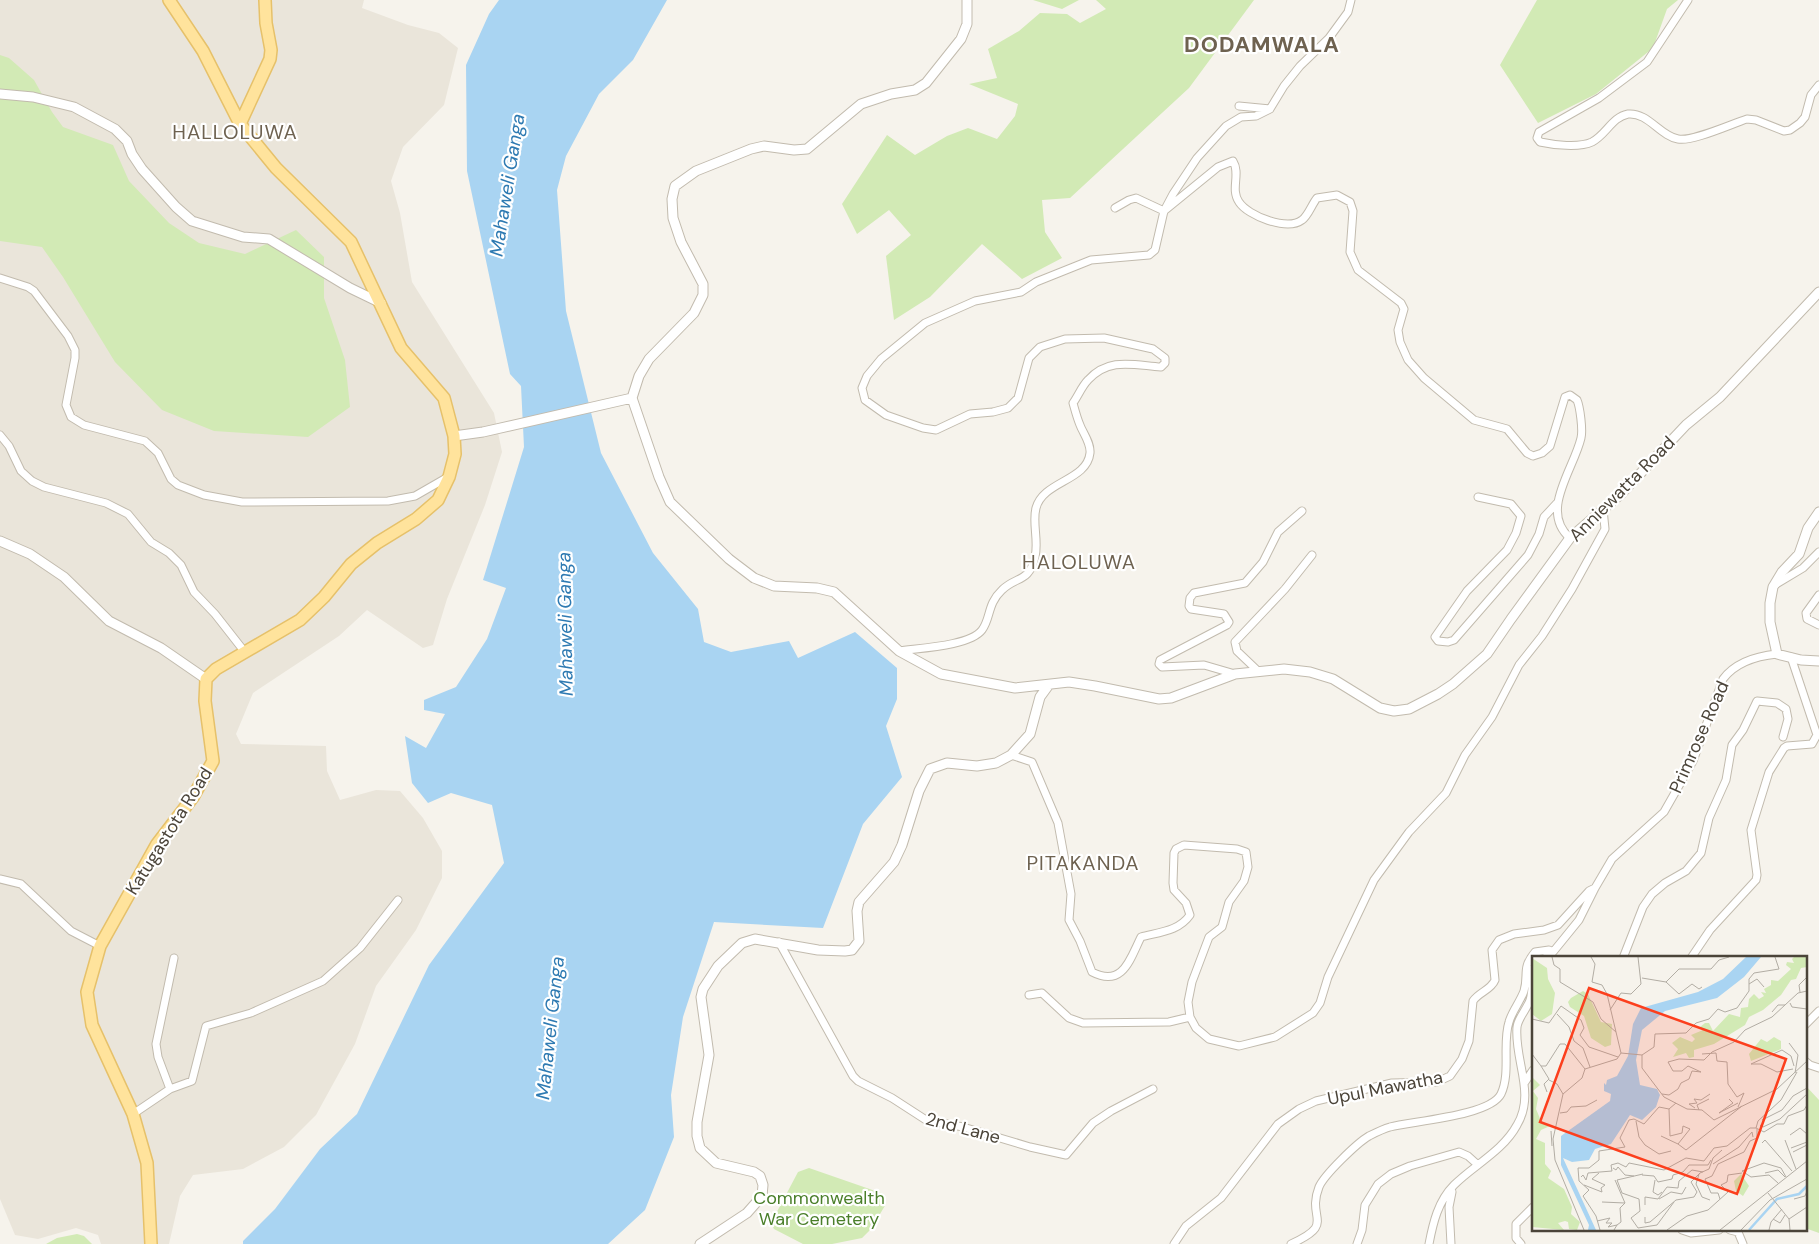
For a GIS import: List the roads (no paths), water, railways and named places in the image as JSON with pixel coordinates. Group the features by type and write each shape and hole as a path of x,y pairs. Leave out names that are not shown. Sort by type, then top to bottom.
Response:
{"main road":[{"path":"169,0 203,51 240,124 276,168 350,242 401,348 444,398 454,436 455,454 449,477 438,500 416,519 377,543 351,564 324,597 300,620 216,668 206,679"},
{"path":"240,124 270,59 271,50 266,23 265,0"},
{"name":"Katugastota Road","path":"151,1244 146,1163 133,1114 92,1025 87,992 100,946 156,844 193,797 214,761 205,701 206,679"}],"street":[{"path":"454,436 491,430 632,398 639,376 649,358 694,313 703,295 703,284 681,242 673,218 672,200 676,186 696,171 751,149 764,146 794,150 807,149 861,104 891,94 915,90 926,83 961,39 967,24 967,0"},
{"path":"899,651 959,643 974,638 982,629 990,604 996,595 1005,586 1024,577 1032,568 1036,555 1036,508 1043,493 1076,473 1086,462 1090,452 1073,403 1088,380 1107,366 1118,364 1161,367 1165,363 1166,358 1153,349 1104,338 1066,339 1040,347 1029,358 1018,398 1008,408 993,412 970,414 936,430 923,428 886,415 865,400 862,388 867,376 881,359 925,323 947,313 976,302 1021,292 1036,282 1091,260 1149,255 1155,250 1164,212 1173,194 1197,158 1226,126 1241,117 1256,116 1270,109 1284,86 1300,66 1329,38 1348,12 1351,0"},
{"path":"1688,0 1648,62 1599,98 1539,132 1537,138 1540,142 1554,145 1576,145 1593,142 1617,119 1629,114 1643,117 1666,136 1680,140 1698,137 1747,119 1756,120 1784,131 1790,130 1805,117 1811,95 1819,85"},
{"path":"0,94 33,97 74,107 115,129 127,141 132,154 142,169 176,207 192,221 243,237 268,239 350,288 381,303"},
{"path":"1239,106 1270,109"},
{"path":"1164,212 1218,167 1233,161 1237,168 1234,191 1239,203 1250,213 1267,221 1295,223 1302,220 1316,198 1337,195 1350,202 1353,211 1350,252 1358,270 1401,303 1404,309 1398,330 1400,342 1408,360 1424,378 1474,420 1507,429 1527,453 1534,456 1542,453 1550,446 1565,397 1570,395 1577,400 1582,436 1557,503 1544,517 1528,555 1454,640 1448,642 1438,641 1435,638 1467,591 1507,550 1516,533 1521,516 1511,504 1478,497"},
{"path":"1115,208 1136,198 1164,212"},
{"path":"0,278 28,286 34,291 68,336 75,350 66,405 71,417 84,425 145,441 158,453 171,479 178,484 204,495 242,502 388,501 415,496 449,477"},
{"name":"Anniewatta Road","path":"632,398 659,477 670,502 729,559 754,578 774,586 817,588 834,592 899,651 940,674 1015,688 1048,686 1069,682 1159,700 1171,698 1235,674 1284,669 1310,672 1333,679 1380,708 1394,711 1409,709 1438,694 1453,684 1487,654 1510,619 1570,538 1622,494 1686,425 1720,397 1819,292"},
{"path":"0,435 9,446 22,471 32,482 44,487 106,503 128,514 151,542 169,553 181,565 194,592 215,614 244,651"},
{"path":"1557,503 1560,525 1570,538"},
{"path":"1011,755 1032,762 1058,823 1071,894 1069,920 1080,941 1092,972 1100,976 1115,977 1124,970 1142,937 1178,927 1184,924 1190,915 1186,903 1174,890 1174,853 1176,849 1184,845 1237,849 1246,852 1248,867 1244,880 1229,902 1222,927 1209,937 1192,982 1188,1002 1190,1017 1196,1028 1209,1039 1239,1046 1275,1037 1313,1013 1320,1003 1328,977 1374,880 1409,832 1446,793 1465,755 1492,717 1519,666 1542,636 1572,589 1605,529 1603,509"},
{"path":"1235,674 1204,665 1162,667 1159,664 1160,660 1227,625 1228,622 1224,614 1191,609 1189,606 1190,598 1194,593 1245,583 1263,562 1278,532 1302,511"},
{"path":"1819,512 1808,528 1799,554 1782,572 1773,587 1770,603 1770,622 1777,654 1819,661"},
{"path":"0,540 30,554 64,577 109,621 161,648 206,679"},
{"path":"1773,587 1803,568 1819,552"},
{"path":"1259,672 1237,651 1235,642 1285,590 1312,555"},
{"path":"1819,596 1806,612 1807,619 1819,626"},
{"name":"Primrose Road","path":"1547,956 1579,920 1612,859 1664,812 1693,761 1723,679 1729,671 1744,663 1777,654"},
{"path":"1692,956 1710,930 1756,880 1751,830 1769,772 1784,748 1787,746 1812,744 1817,735 1790,657"},
{"path":"700,1244 747,1214 762,1196 763,1186 760,1176 754,1172 716,1163 700,1148 697,1136 697,1122 709,1055 701,997 703,988 718,966 742,943 755,939 818,950 845,952 852,950 859,941 856,911 859,902 894,862 902,845 919,791 930,769 947,763 977,766 996,763 1011,755 1030,734 1040,697 1048,686"},
{"path":"1624,956 1643,907 1652,894 1664,883 1686,871 1701,853 1709,818 1726,780 1732,746 1758,702 1777,703 1786,709 1788,719 1783,737"},
{"path":"0,879 21,884 71,931 100,946"},
{"name":"Upul Mawatha","path":"1174,1244 1186,1226 1221,1198 1278,1124 1299,1109 1316,1101 1392,1083 1437,1082 1450,1076 1462,1059 1469,1041 1473,1001 1476,996 1493,984 1495,980 1492,950 1499,940 1514,934 1544,930 1558,925 1588,891 1595,888"},
{"path":"133,1114 170,1089 192,1081 206,1026 251,1013 323,981 360,948 398,900"},
{"name":"2nd Lane","path":"778,942 853,1076 858,1082 892,1098 926,1120 963,1127 1030,1147 1066,1155 1093,1123 1110,1111 1153,1089"},
{"path":"1291,1244 1316,1230 1318,1224 1316,1200 1319,1185 1344,1157 1368,1136 1389,1127 1447,1118 1481,1107 1498,1099 1502,1093 1505,1078 1508,1023 1524,991 1527,962 1535,952 1549,950 1552,952"},
{"path":"170,1089 158,1057 156,1044 174,958"},
{"path":"1429,1244 1434,1216 1453,1186 1507,1140 1518,1124 1524,1102 1525,1082 1517,1042 1517,1025 1530,999 1532,980"},
{"path":"1029,995 1042,993 1069,1018 1083,1023 1169,1022 1190,1017"},
{"path":"1806,1024 1819,1011"},
{"path":"1806,1062 1819,1068"},
{"path":"1525,1082 1532,1072"},
{"path":"1357,1244 1362,1230 1365,1205 1378,1184 1391,1174 1410,1166 1459,1152 1468,1156 1478,1165"},
{"path":"1451,1244 1449,1207 1453,1186"},
{"path":"1521,1244 1516,1238 1516,1224 1532,1208"},
{"path":"1689,1232 1701,1232"},
{"path":"1738,1232 1743,1244"}],"water":[{"name":"Mahaweli Ganga","path":"499,0 667,0 633,60 599,94 566,156 557,190 566,311 601,453 653,553 698,609 704,642 731,652 789,641 798,658 855,632 897,668 897,699 886,726 902,777 863,824 823,928 714,922 683,1017 671,1095 674,1137 645,1210 608,1244 243,1244 243,1241 275,1209 320,1149 357,1114 429,965 504,863 492,805 451,793 428,803 412,783 405,736 426,748 445,714 424,710 424,700 456,687 487,639 506,588 483,580 524,447 521,386 510,374 467,171 466,65 489,14"}],"district":[{"name":"DODAMWALA","path":"1262,44"},
{"name":"HALLOLUWA","path":"235,132"},
{"name":"HALOLUWA","path":"1079,562"},
{"name":"PITAKANDA","path":"1083,863"}],"park label":[{"name":"Commonwealth War Cemetery","path":"819,1208"}]}
